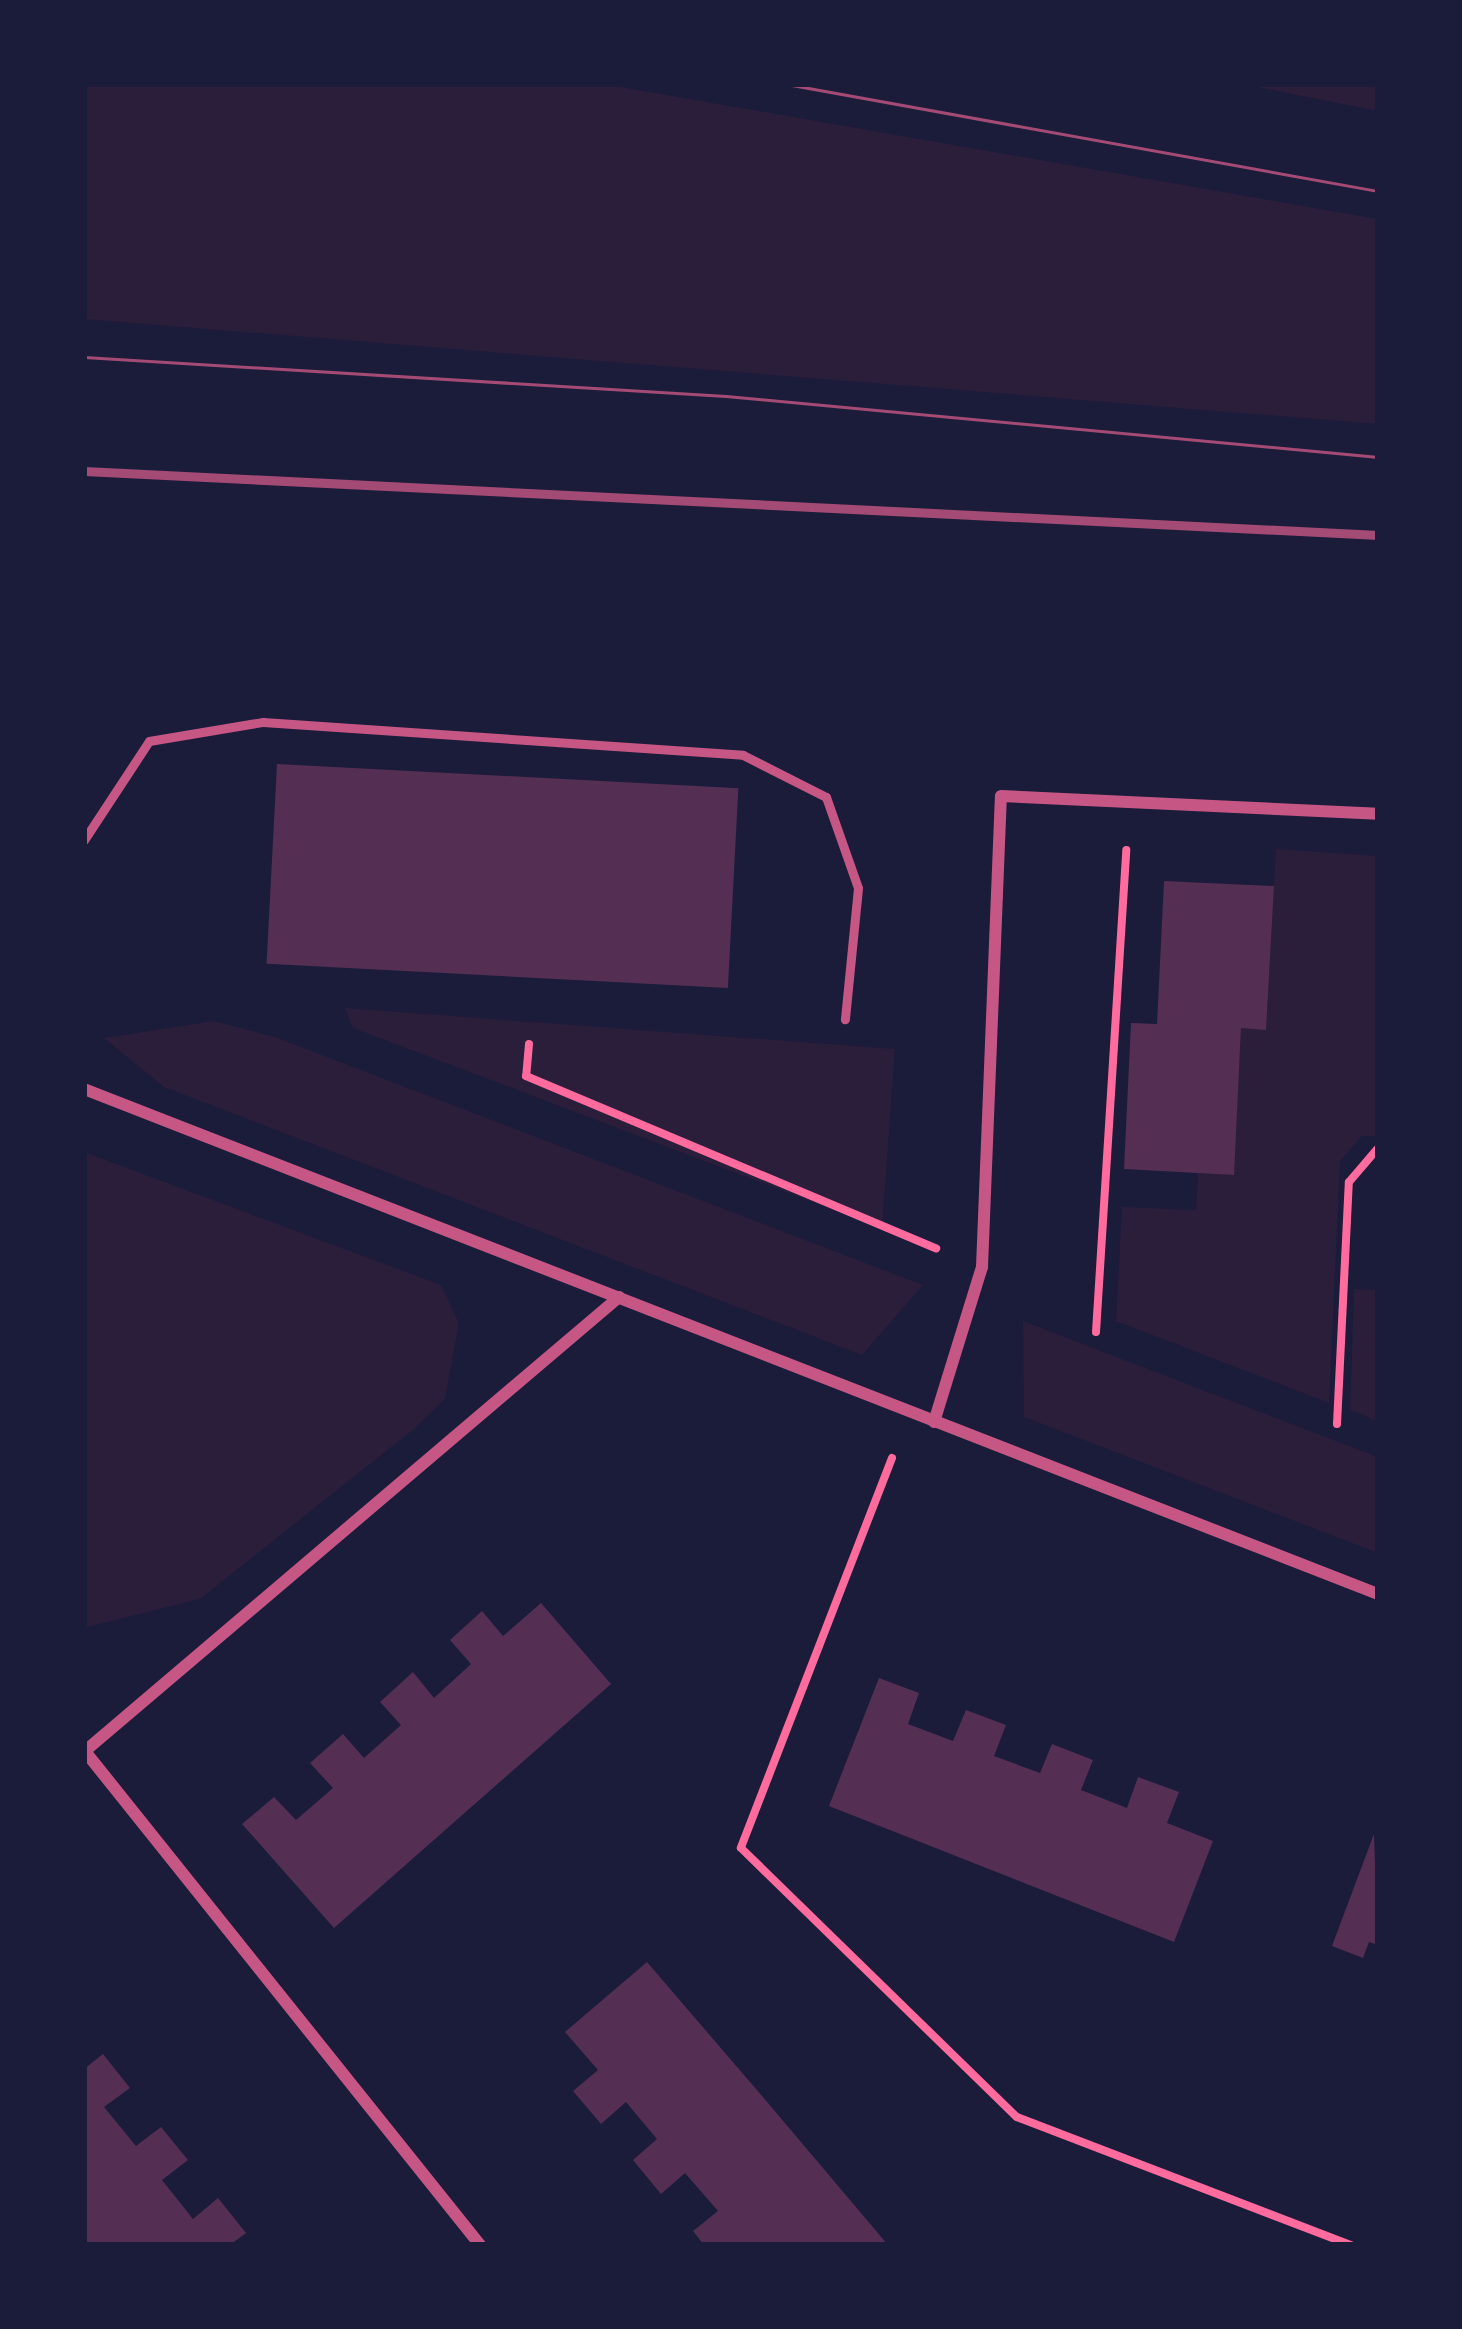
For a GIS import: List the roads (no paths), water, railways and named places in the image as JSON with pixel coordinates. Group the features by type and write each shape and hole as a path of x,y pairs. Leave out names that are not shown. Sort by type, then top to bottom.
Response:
{"street":[{"path":"934,1421 982,1267 1001,796 1378,814"},
{"path":"84,1089 1378,1594"},
{"path":"480,2245 84,1750 619,1298"}],"lane":[{"path":"84,841 148,741 262,722 743,755 826,797 858,888 845,1019"}],"tram line":[{"path":"786,84 1378,191"},
{"path":"84,357 726,396 1378,457"}],"railway":[{"path":"84,471 1378,535"}]}
